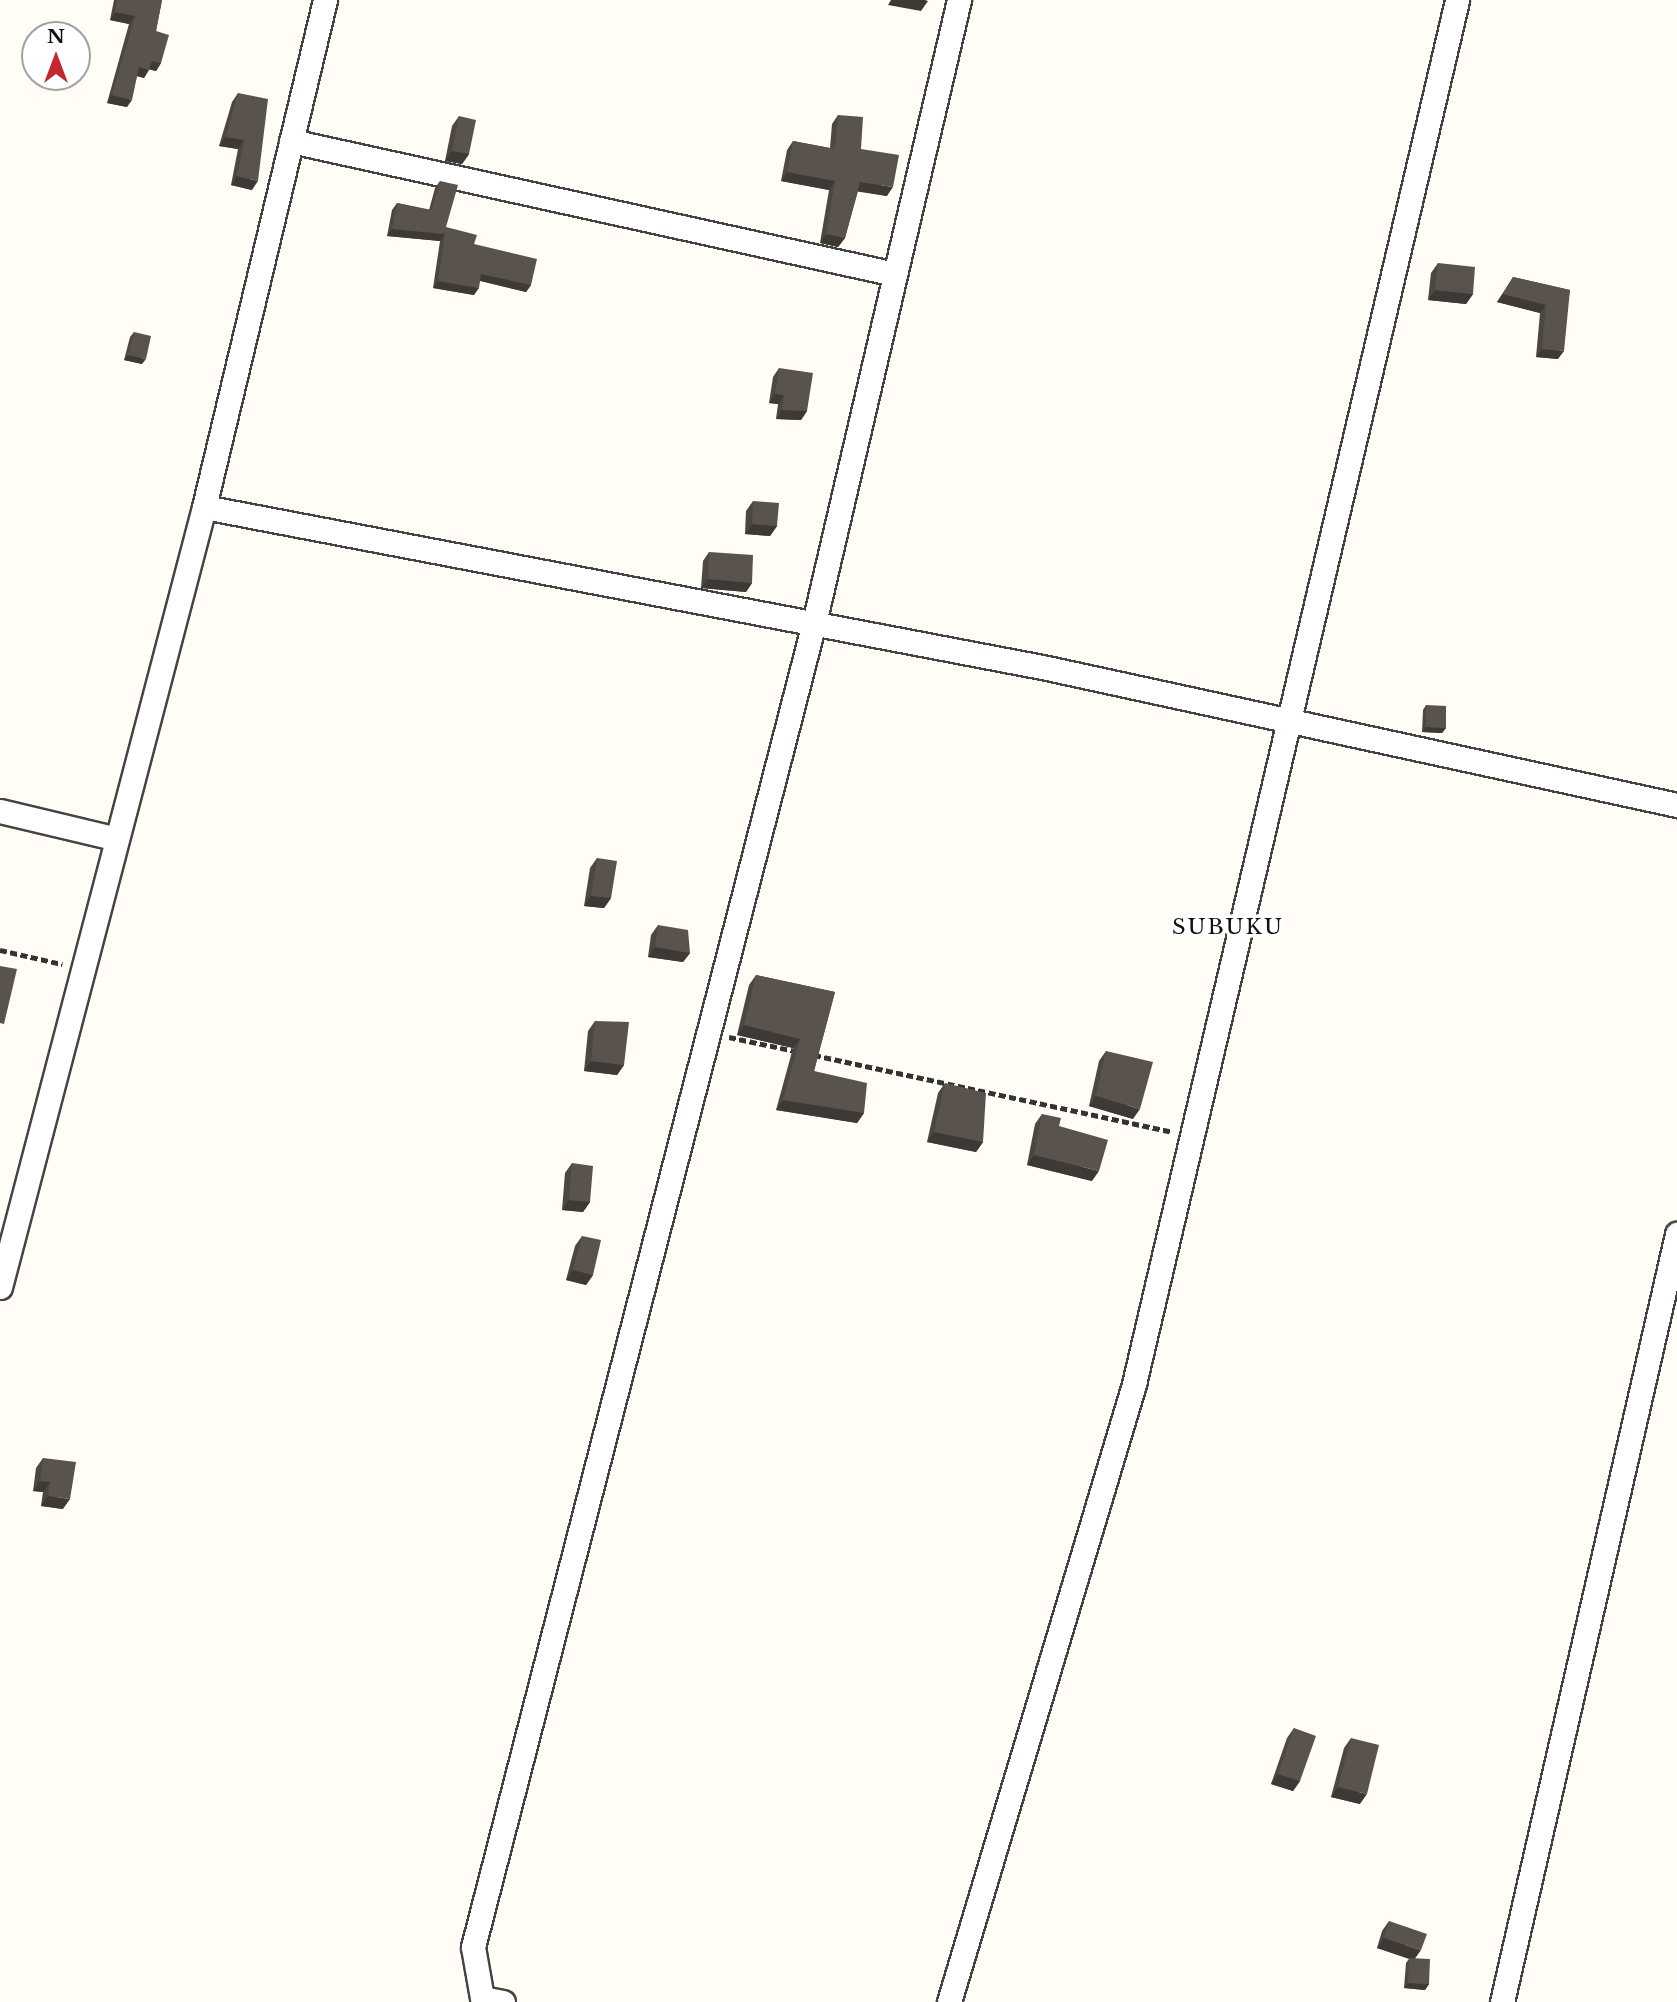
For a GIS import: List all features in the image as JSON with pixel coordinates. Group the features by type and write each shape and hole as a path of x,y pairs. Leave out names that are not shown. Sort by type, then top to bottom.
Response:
{"street":[{"path":"0,1287 113,838 204,507 325,0"},
{"path":"503,2002 482,1998 473,1947 814,623 959,0"},
{"path":"949,2002 1134,1384 1292,723 1457,0"},
{"path":"291,141 895,274"},
{"path":"204,507 814,623 1677,805"},
{"path":"0,811 113,838"},
{"path":"1502,2002 1677,1234"}],"path":[{"path":"0,950 80,968"},
{"path":"708,1032 1193,1137"}],"building":[{"path":"117,0 162,0 156,31 169,35 161,63 152,61 149,70 139,67 132,100 112,95 135,16 115,12"},
{"path":"238,93 268,99 258,181 237,176 244,140 226,137"},
{"path":"838,115 863,117 861,149 899,155 893,187 860,182 845,238 826,234 835,181 787,172 793,141 835,149"},
{"path":"459,116 476,120 469,154 452,151"},
{"path":"440,181 458,185 446,227 477,235 474,244 537,259 531,285 481,274 479,288 438,281 445,234 392,229 397,203 432,210"},
{"path":"1438,263 1475,267 1473,294 1435,290"},
{"path":"1513,277 1570,290 1564,351 1542,349 1546,305 1503,294"},
{"path":"134,332 151,336 146,359 128,355"},
{"path":"779,368 813,373 807,411 782,410 784,395 775,394"},
{"path":"753,501 779,503 777,526 752,524"},
{"path":"709,552 753,555 752,583 708,579"},
{"path":"1426,705 1446,706 1446,728 1426,727"},
{"path":"597,858 617,861 611,898 591,896"},
{"path":"658,925 688,930 690,953 655,947"},
{"path":"0,966 17,969 4,1024 0,1023"},
{"path":"756,975 835,992 814,1071 867,1083 864,1113 783,1100 800,1039 744,1025"},
{"path":"595,1021 629,1022 624,1065 591,1061"},
{"path":"1106,1051 1153,1062 1140,1109 1096,1096"},
{"path":"945,1083 986,1093 983,1142 934,1132"},
{"path":"1042,1114 1061,1118 1059,1126 1108,1140 1099,1171 1034,1155"},
{"path":"572,1163 593,1166 590,1202 569,1200"},
{"path":"582,1236 601,1240 593,1275 573,1270"},
{"path":"43,1458 76,1462 70,1499 48,1496 50,1482 40,1481"},
{"path":"1294,1728 1316,1736 1300,1781 1278,1774"},
{"path":"1351,1738 1379,1745 1367,1794 1338,1787"},
{"path":"1389,1921 1427,1934 1421,1950 1384,1938"},
{"path":"1409,1958 1430,1959 1429,1984 1408,1983"}],"district":[{"name":"SUBUKU","path":"1228,927"}]}
